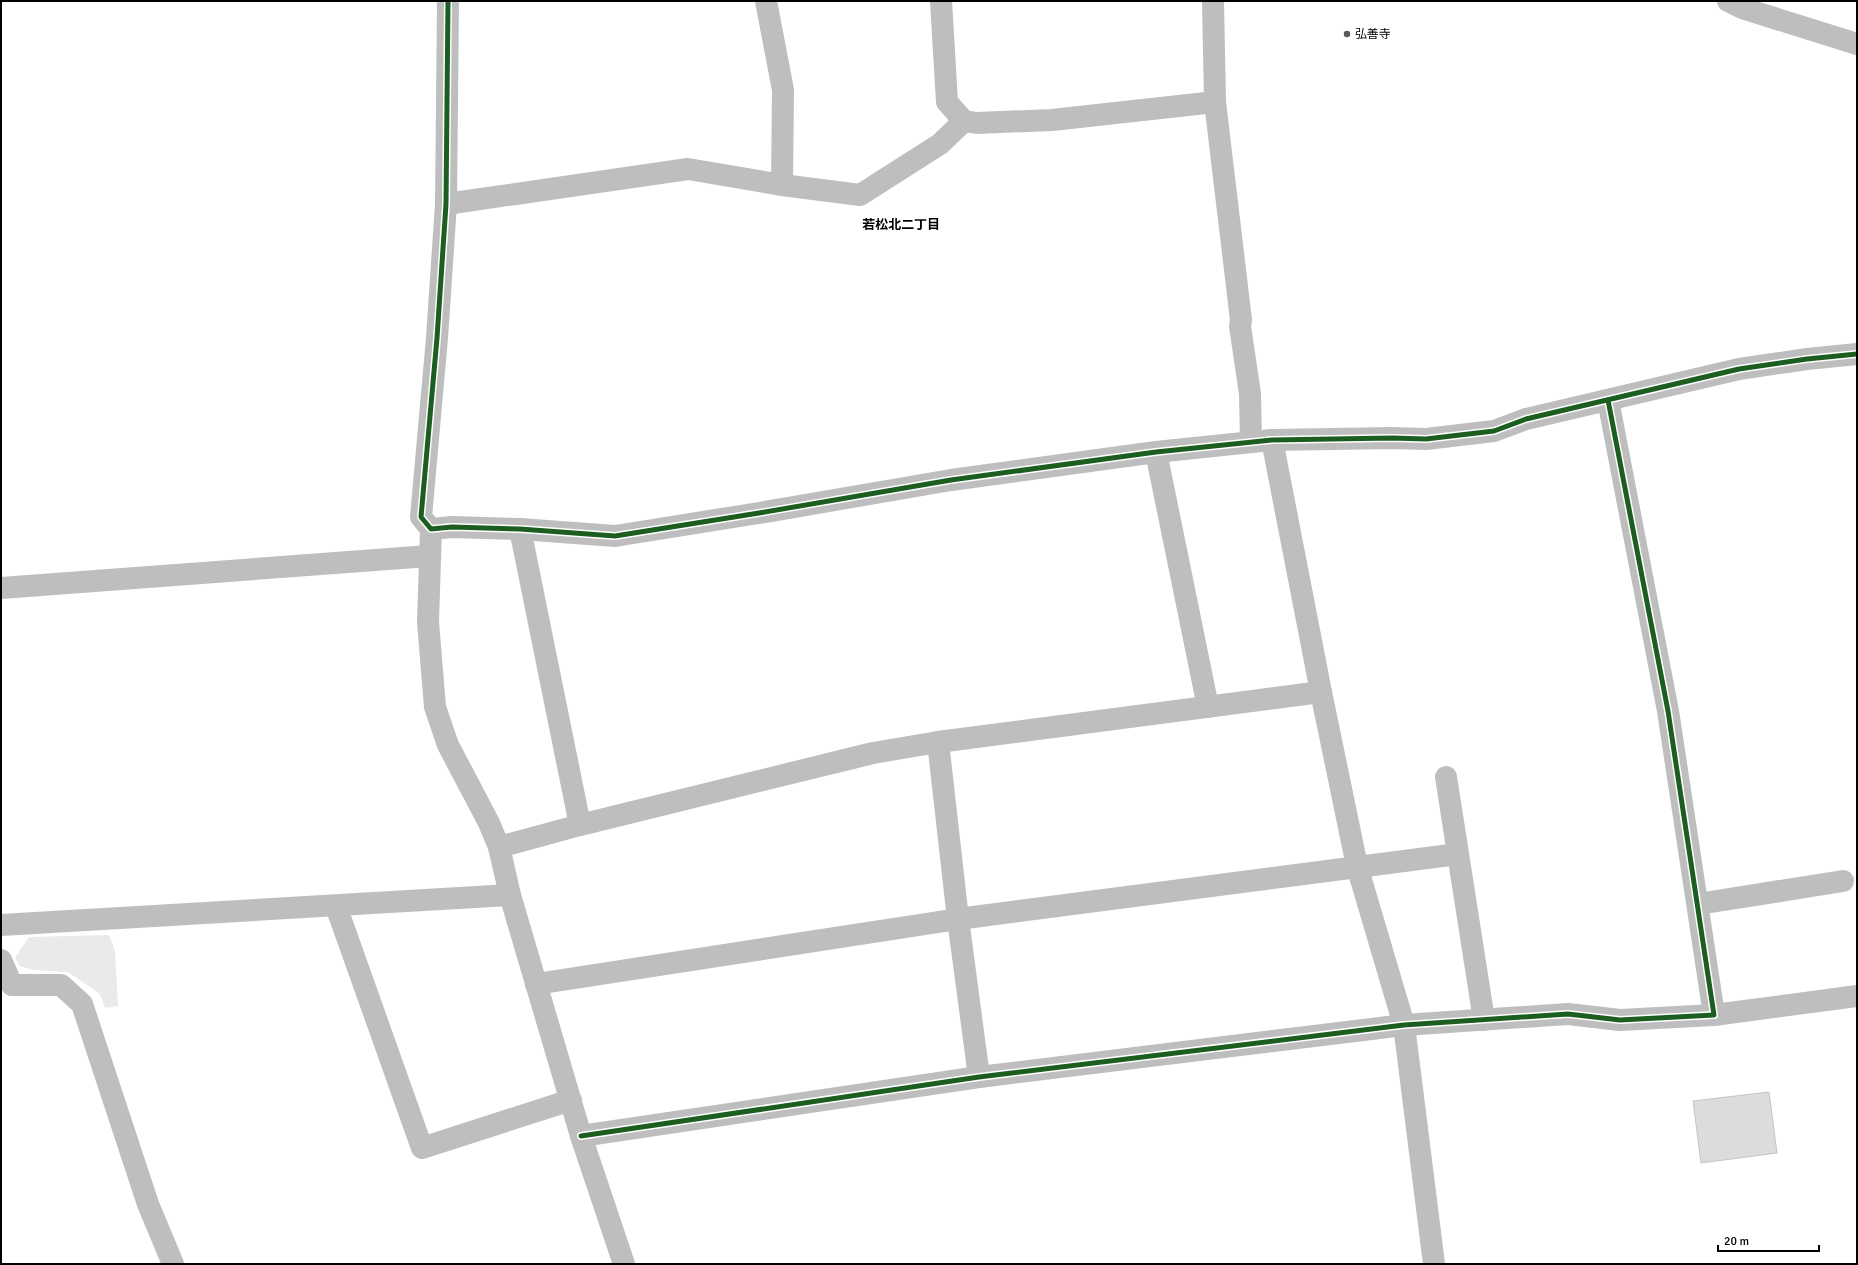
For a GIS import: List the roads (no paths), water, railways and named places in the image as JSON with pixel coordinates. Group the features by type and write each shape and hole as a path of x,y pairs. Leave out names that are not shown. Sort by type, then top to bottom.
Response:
{"street":[{"path":"448,1 446,204 437,338 421,517 431,529 428,622 435,707 448,745 489,823 499,847 510,895 581,1136 624,1264"},
{"path":"766,1 783,90 782,185"},
{"path":"941,1 947,102 964,121 977,123 1052,120 1215,102"},
{"path":"1213,1 1215,102 1238,290 1240,326 1250,394 1321,692 1357,866 1404,1025 1434,1264"},
{"path":"1728,1 1742,8 1857,44"},
{"path":"446,204 688,168 782,185 860,195 940,144 964,121"},
{"path":"431,529 452,527 520,529 615,536 951,480 1156,452 1262,441 1392,438 1426,439 1494,431 1526,420 1739,369 1807,358 1857,354"},
{"path":"1608,400 1668,711 1714,1014"},
{"path":"1156,452 1208,707"},
{"path":"520,529 580,825"},
{"path":"1,588 429,556"},
{"path":"499,847 580,825 873,753 938,742 1321,692"},
{"path":"938,742 958,919 979,1078"},
{"path":"1446,777 1484,1020"},
{"path":"536,984 958,919 1458,854"},
{"path":"1698,904 1843,881"},
{"path":"1,925 510,895"},
{"path":"336,906 422,1148 571,1100"},
{"path":"1,960 12,985 62,985 82,1004 148,1204 173,1264"},
{"path":"581,1136 979,1078 1404,1025 1568,1014 1620,1020 1714,1014 1857,996"}],"place":[{"name":"弘善寺","path":"1347,34"}],"district":[{"name":"若松北二丁目","path":"901,225"}]}
